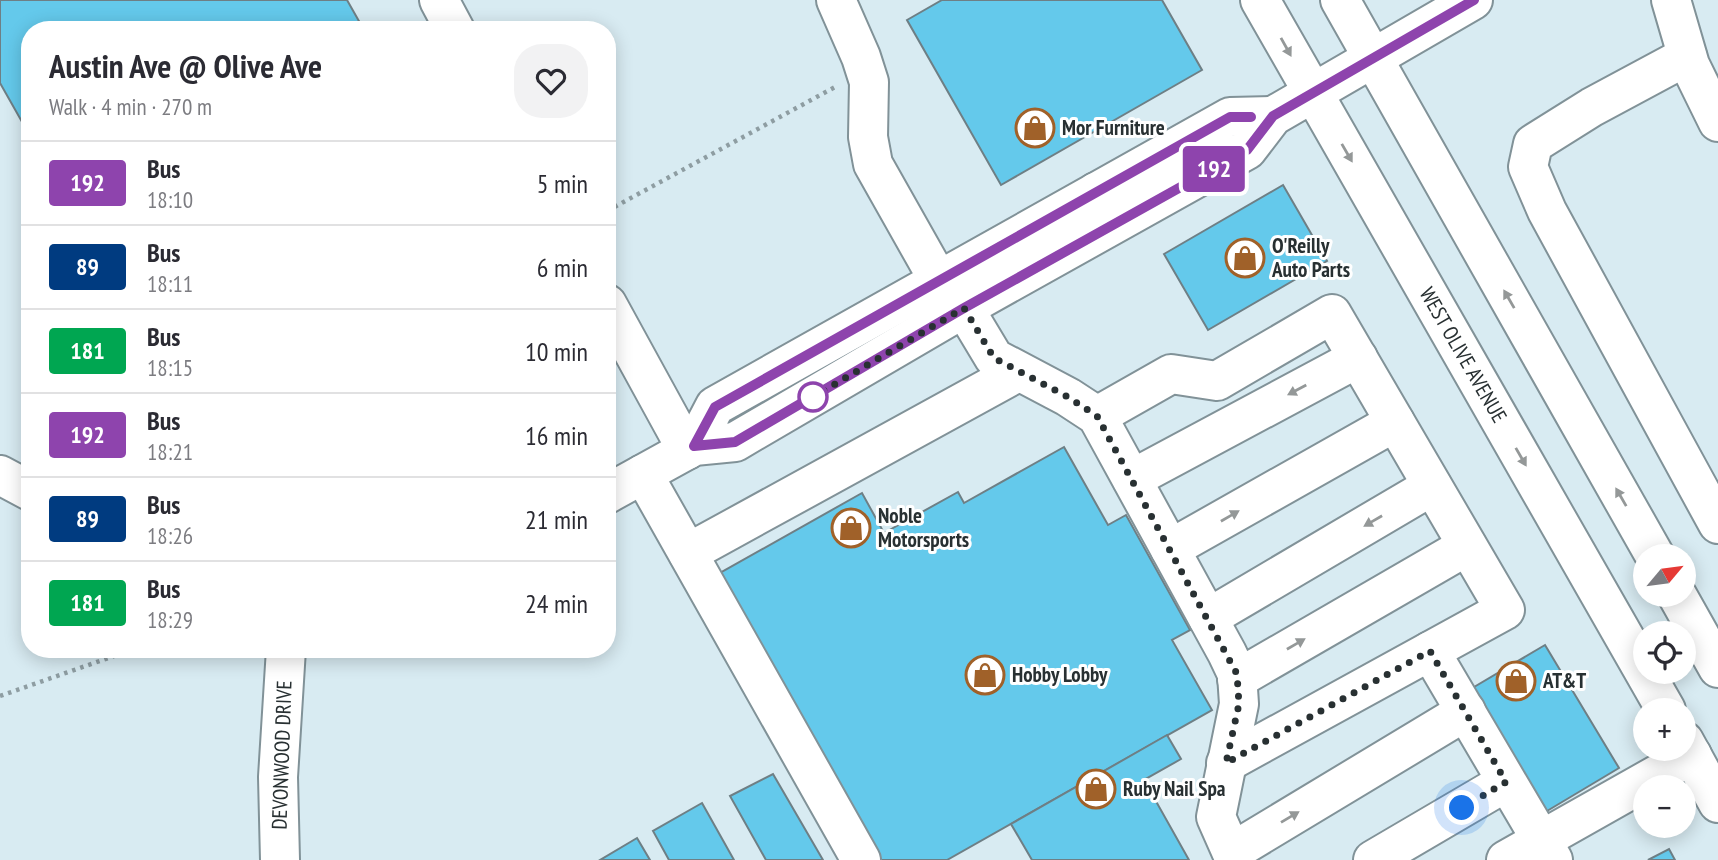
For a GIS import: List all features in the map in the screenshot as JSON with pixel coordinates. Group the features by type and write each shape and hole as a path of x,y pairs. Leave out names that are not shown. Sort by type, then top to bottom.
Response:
{"street":[{"path":"439,0 450,21"},
{"path":"836,0 869,82 868,137 873,164 951,294 994,358 1068,397 1097,416 1227,653 1237,678 1239,704 1216,817 1234,856 1466,711"},
{"name":"WEST OLIVE AVENUE","path":"1260,0 1659,698"},
{"path":"1340,0 1648,544"},
{"path":"691,448 715,407 1247,150 1273,116 1474,0"},
{"path":"1671,0 1687,56 1706,102 1718,122"},
{"path":"1687,56 1592,107 1532,144 1528,167 1547,211 1718,524"},
{"path":"616,489 691,448 735,442 820,393 838,362 902,326 925,310 937,294 951,294 1096,192 1230,117 1273,116"},
{"path":"1097,416 1171,373 1217,381 1332,314 1505,610 1226,763"},
{"path":"616,319 691,448"},
{"path":"1132,479 1357,358"},
{"path":"688,553 1018,372"},
{"path":"1170,549 1395,422"},
{"path":"643,474 860,860"},
{"path":"0,475 21,486"},
{"path":"1208,618 1432,486"},
{"path":"1237,678 1467,546"},
{"path":"1683,607 1718,668"},
{"path":"1430,651 1549,853"},
{"name":"DEVONWOOD DRIVE","path":"280,860 278,777 285,658"},
{"path":"1549,853 1695,772"},
{"path":"1373,860 1506,782"},
{"path":"1506,860 1549,853 1633,814"}],"path":[{"path":"616,206 865,70"},
{"path":"0,696 108,658"}],"building":[{"path":"0,0 347,0 359,21 21,21 21,120 0,83"},
{"name":"Mor Furniture","path":"942,0 1162,0 1202,70 1001,185 907,20"},
{"name":"O'Reilly Auto Parts","path":"1283,185 1327,261 1208,330 1164,254"},
{"name":"Hobby Lobby","path":"1064,447 1108,525 1126,515 1190,630 1172,640 1212,710 947,860 881,860 720,573 862,493 884,533 958,492 964,503"},
{"path":"1545,645 1619,768 1542,814 1469,690"},
{"path":"1167,735 1181,759 1144,780 1189,860 1032,860 1011,824"},
{"path":"773,774 823,860 766,860 730,796"},
{"path":"702,803 734,860 669,860 653,831"},
{"path":"637,838 650,860 600,860"},
{"path":"1669,849 1675,860 1648,860"}],"bus line":[{"name":"192","path":"1251,117 1230,117 715,407 694,446 735,442 964,308 1247,150 1273,116 1474,0"}],"place":[{"name":"Mor Furniture","path":"1035,128"},
{"name":"O'Reilly Auto Parts","path":"1245,258"},
{"name":"Noble Motorsports","path":"851,528"},
{"name":"Hobby Lobby","path":"985,675"},
{"name":"AT&T","path":"1516,681"},
{"name":"Ruby Nail Spa","path":"1096,789"}],"route":[{"path":"813,397 964,308 994,358 1068,397 1097,416 1237,674 1239,704 1226,763 1430,651 1506,782 1462,808"}]}
